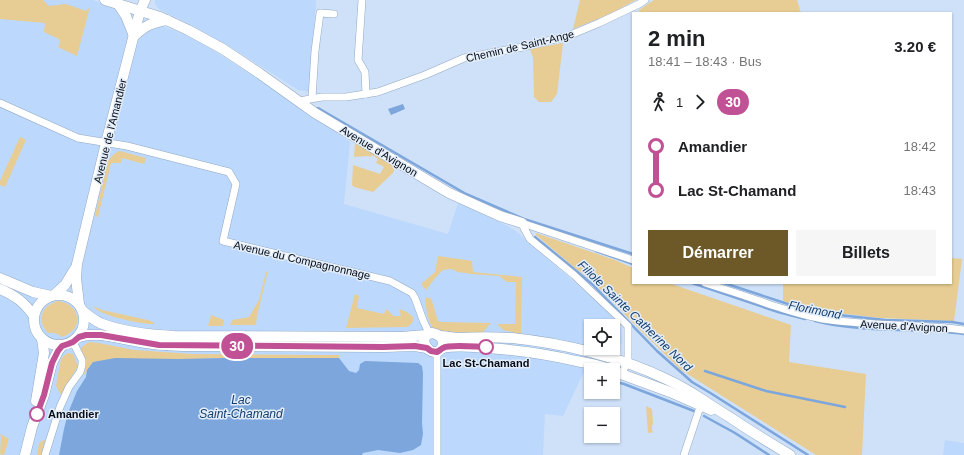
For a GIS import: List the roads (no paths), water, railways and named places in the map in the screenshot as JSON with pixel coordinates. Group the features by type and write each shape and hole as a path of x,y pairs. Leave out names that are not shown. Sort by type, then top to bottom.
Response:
{"main road":[{"name":"Avenue d'Avignon","path":"105,0 167,20 188,30 259,73 315,113 449,193 500,216 522,223"},
{"name":"Avenue de l'Amandier","path":"81,308 76,278 77,264 140,11 145,0"},
{"path":"118,4 129,22 134,36 148,25 167,20"},
{"name":"Avenue de l'Amandier","path":"52,296 65,285 77,264"},
{"path":"0,278 33,292 52,296"},
{"path":"0,289 17,298 34,316"},
{"path":"62,346 48,343 42,339 35,328 34,322 36,309 40,304 45,299 52,296 61,295 74,299 81,308 98,322 139,333 156,335 432,335 506,338 539,342 600,355 647,370 666,379 790,455"},
{"path":"76,339 83,329 85,321 81,308"},
{"path":"32,426 44,395 52,363 58,351 62,346 86,335 101,335 159,345 183,346 415,346 427,348 431,351 449,347 467,346 518,351 568,359 584,363"},
{"path":"427,348 424,341 425,338 432,335 441,337 443,342 440,350"},
{"path":"25,455 32,426 43,360 44,353 42,339"},
{"path":"620,373 702,402"}],"street":[{"path":"362,0 358,60 365,72 366,94"},
{"name":"Chemin de Saint-Ange","path":"299,101 312,98 346,97 378,92 425,75 464,58 522,47 568,36 599,23 645,0"},
{"path":"312,98 320,13 334,14"},
{"path":"0,103 78,138 106,143"},
{"name":"Avenue du Compagnonnage","path":"106,143 127,146 229,172 236,184 223,241 390,281 412,293 423,320 432,335"},
{"path":"522,223 530,239 574,275 628,326 626,363 620,368"},
{"name":"Avenue d'Avignon","path":"522,223 632,260"},
{"name":"Avenue d'Avignon","path":"708,284 807,316 829,320 964,330"},
{"path":"45,455 60,407 69,387 80,372 82,365 76,339"},
{"path":"437,455 440,350"},
{"path":"684,455 702,402"}],"water":[{"path":"403,104 405,109 391,115 388,109"},
{"name":"Lac Saint-Chamand","path":"115,358 339,358 349,371 356,373 359,370 360,364 365,361 418,363 422,366 423,373 423,434 421,445 413,450 400,453 378,450 363,453 362,455 59,455 68,413 77,391 86,377 87,370 93,362"}],"waterway":[{"path":"318,108 466,194 524,219 632,254"},
{"name":"Filiole Sainte Catherine Nord","path":"535,237 592,284 657,351 692,382 808,455"},
{"name":"Florimond","path":"596,251 632,264"},
{"name":"Florimond","path":"695,284 778,312 805,319"},
{"path":"727,284 800,308 821,313 885,320 952,322 964,324"},
{"name":"Florimond","path":"815,321 833,325 871,329 964,334"},
{"path":"705,371 766,391 845,407"},
{"path":"620,383 694,411"},
{"path":"704,416 735,433 769,455"}],"place":[{"name":"Lac St-Chamand","path":"486,347"},
{"name":"Amandier","path":"37,414"}]}
